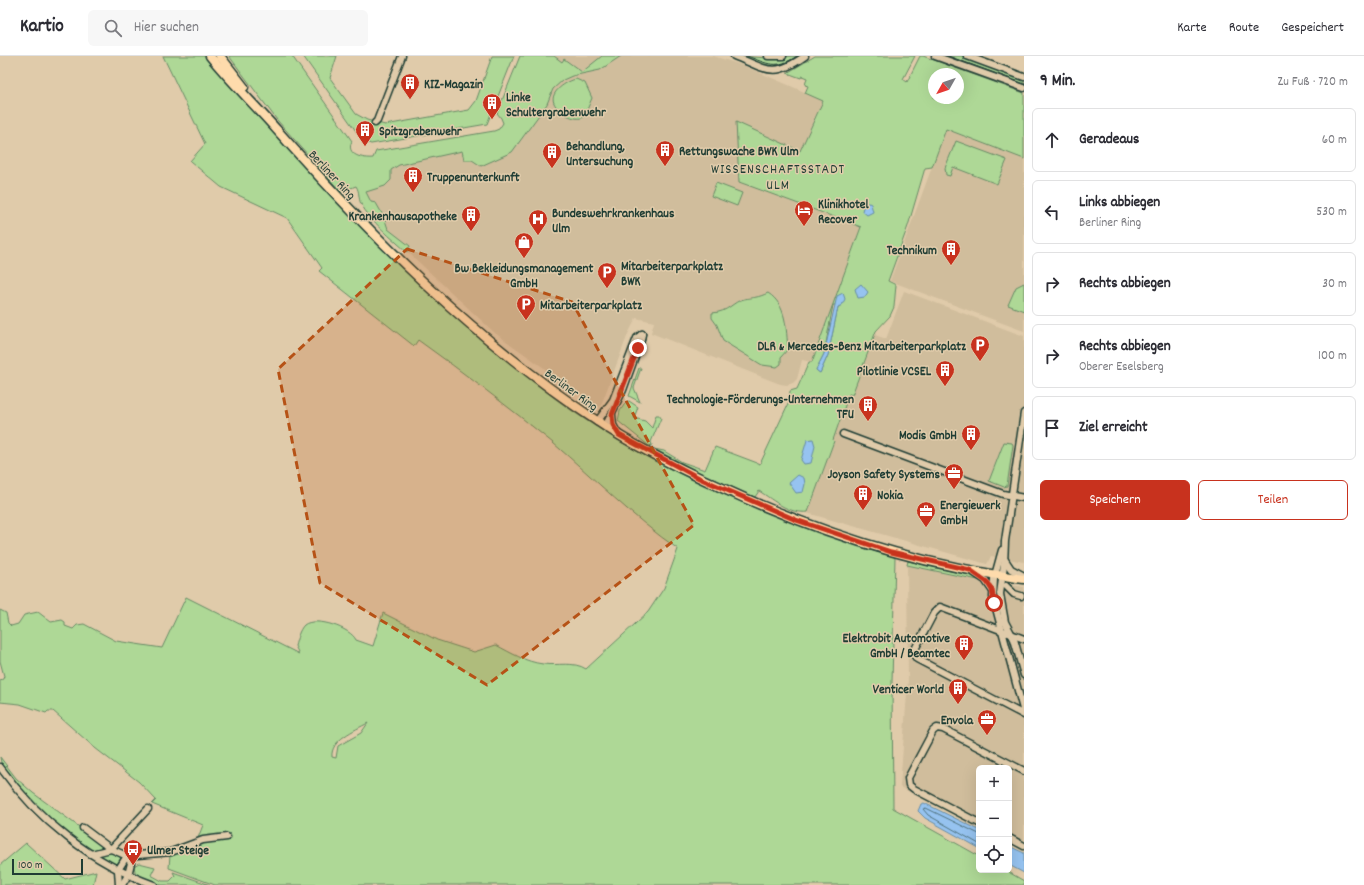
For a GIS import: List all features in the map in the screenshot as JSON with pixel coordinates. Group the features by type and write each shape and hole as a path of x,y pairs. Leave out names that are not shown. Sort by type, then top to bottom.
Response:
{"main road":[{"name":"Berliner Ring","path":"210,56 327,186 441,298 491,343 544,385 597,422 699,478 796,520 891,552 998,576 1024,578"},
{"name":"Berliner Ring","path":"220,56 272,124"}],"street":[{"path":"375,123 402,56"},
{"path":"734,56 776,70 787,68 805,56"},
{"path":"768,56 783,56"},
{"path":"935,56 1024,88"},
{"path":"968,56 1024,77"},
{"path":"597,422 613,400 637,338 642,334 612,415 605,427"},
{"path":"1024,414 1005,541 998,576 1000,602 1024,675"},
{"path":"612,415 613,425 619,435"},
{"path":"844,434 1012,496 1024,498"},
{"path":"992,592 1004,558 1005,541"},
{"path":"1004,558 1011,570 1024,578"},
{"path":"970,570 985,580 992,592 1024,714"},
{"path":"1006,586 1020,598"},
{"path":"1024,639 940,607 934,612 914,650 914,656 919,660 1024,714"},
{"path":"976,821 911,787 908,779 932,732 939,728 1024,770"},
{"path":"0,767 25,798 44,817 71,840 118,870 154,885"},
{"path":"91,854 111,849 148,809"},
{"path":"83,828 111,849 127,856 171,852 203,840 227,837"},
{"path":"1012,840 1024,846"},
{"path":"119,885 118,870 127,856"},
{"path":"122,885 128,875 131,863 127,856"}],"highlighted area":[{"path":"407,249 572,302 694,525 487,685 320,583 278,369"}],"shaded area":[{"name":"Bundeswehrkrankenhaus Ulm","path":"530,56 713,56 742,65 823,100 800,151 739,182 861,227 812,362 802,360 797,379 793,383 787,385 780,384 651,333 654,322 636,318 628,334 600,408 495,333 381,227 364,209 359,199 359,190 356,186 393,158 507,140"},
{"path":"946,129 1024,159 1024,331 890,281"},
{"path":"904,291 1024,336 1024,562 991,556 987,564 807,513 834,441 849,394 852,395 875,335 886,339"},
{"path":"907,565 983,581 1024,587 1024,851 1012,845 1012,765 976,765 976,826 900,787 908,680"}],"green space":[{"path":"163,56 207,56 269,129 440,298 499,353 540,387 571,410 636,451 705,486 812,530 895,557 892,682 893,808 976,854 976,873 1010,873 1024,881 1024,885 215,885 169,868 170,855 195,846 203,825 152,804 156,800 139,782 95,748 53,711 48,711 46,713 20,704 0,702 0,680 3,679 4,676 0,661 0,610 6,613 8,623 11,626 18,624 24,615 38,612 51,622 62,620 65,622 65,626 73,629 77,625 84,624 116,641 162,648 186,597 299,654 295,646 299,632 304,625 316,622 340,628 347,631 356,640 373,646 383,613 437,640 474,652 496,645 519,657 537,663 576,665 586,669 648,612 664,588 678,549 645,524 553,443 503,403 418,340 414,346 319,271 322,268 287,218 221,187 190,161 205,144","holes":["368,723 361,733 338,746 336,758 332,757 332,751 344,736"]},
{"path":"229,56 292,56 352,141 350,146 353,153 360,157 373,158 376,151 499,129 503,123 497,113 520,56 554,56 562,62 564,59 582,72 602,56 621,56 600,70 572,76 563,80 553,89 547,104 512,152 481,166 472,160 464,160 462,151 399,165 391,170 391,180 385,186 366,192 371,202 376,203 384,217 388,229 410,246 407,252 382,230 365,211 360,202 356,186 341,192 277,120"},
{"path":"303,56 337,56 330,78 356,114 367,120 385,125 469,110 476,101 492,56 514,56 487,124 371,144 363,141"},
{"path":"738,56 768,58 796,56 798,59 782,67 768,67"},
{"path":"815,56 915,56 903,79 907,82 920,56 923,56 956,68 928,68 928,104 964,104 964,71 1024,93 1024,159 946,129 932,167 925,168 908,226 888,281 896,285 894,307 890,316 876,331 852,395 849,394 833,440 834,441 808,512 788,509 776,503 759,491 755,497 701,473 654,449 664,451 682,462 705,470 715,447 760,464 789,402 790,391 797,389 809,362 812,362 861,227 739,182 736,122 800,151 823,101 805,93 808,86 805,85 807,78 802,76 801,78 787,73","holes":["833,305 842,305 838,307 828,355 820,373 816,370 824,354"]},
{"path":"939,56 963,56 1024,78 1024,87"},
{"path":"576,79 585,83 592,98 584,117 580,118 572,117 563,113 556,106 553,99 556,91 568,82"},
{"path":"956,141 1007,160 997,184 953,167 950,176 946,175 945,168"},
{"path":"716,183 742,193 737,206 711,196"},
{"path":"1024,283 1024,311 1008,305 1016,287"},
{"path":"768,293 779,304 786,326 788,349 781,357 781,364 777,367 762,365 723,341 717,325 712,318 712,313 722,311 740,300 758,297"},
{"path":"639,368 641,368 634,388 640,402 629,396"},
{"path":"629,401 638,407 634,418 645,421 652,428 656,415 659,415 661,418 651,442 652,445 649,446 618,421 620,411 626,402"},
{"path":"1004,442 1012,443 1013,445 1007,486 1004,487 989,481"},
{"path":"908,561 973,576 983,581 907,565"},
{"path":"0,757 16,778 33,793 108,848 91,851 53,822 11,779 3,767"},
{"path":"26,843 65,879 96,871 93,885 0,885 0,865"},
{"path":"112,851 122,859 116,866 97,856"},
{"path":"139,863 155,867 151,875 162,881 170,881 175,876 173,872 210,885 162,885 136,876 134,866"}],"water":[{"path":"864,204 871,204 873,212 867,215 862,211"},
{"path":"861,284 868,292 865,297 858,298 855,289"},
{"path":"843,293 845,299 842,305 838,307 828,355 820,373 816,370 824,354 837,296"},
{"path":"813,439 815,446 811,463 804,464 801,460 807,440"},
{"path":"798,475 804,478 805,484 803,492 796,493 789,483"},
{"path":"924,803 976,829 976,846 925,818 918,811 921,804"},
{"path":"1012,847 1024,853 1024,873 1012,867"}],"tram line":[{"path":"747,56 772,64 784,63 797,56"},
{"path":"948,56 1024,84"}],"place":[{"name":"KIZ-Magazin","path":"410,100"},
{"name":"Linke Schultergrabenwehr","path":"492,120"},
{"name":"Spitzgrabenwehr","path":"365,147"},
{"name":"Rettungswache BWK Ulm","path":"665,167"},
{"name":"Behandlung, Untersuchung","path":"552,169"},
{"name":"Truppenunterkunft","path":"413,193"},
{"name":"Klinikhotel Recover","path":"804,227"},
{"name":"Krankenhausapotheke","path":"471,232"},
{"name":"Bundeswehrkrankenhaus Ulm","path":"538,236"},
{"name":"Bw Bekleidungsmanagement GmbH","path":"524,259"},
{"name":"Technikum","path":"951,266"},
{"name":"Mitarbeiterparkplatz BWK","path":"607,289"},
{"name":"Mitarbeiterparkplatz","path":"526,321"},
{"name":"DLR & Mercedes-Benz Mitarbeiterparkplatz","path":"980,362"},
{"name":"Pilotlinie VCSEL","path":"945,387"},
{"name":"Technologie-Förderungs-Unternehmen TFU","path":"868,422"},
{"name":"Modis GmbH","path":"971,451"},
{"name":"Joyson Safety Systems","path":"954,490"},
{"name":"Nokia","path":"863,511"},
{"name":"Energiewerk GmbH","path":"926,528"},
{"name":"Elektrobit Automotive GmbH / Beamtec","path":"964,661"},
{"name":"Venticer World","path":"958,705"},
{"name":"Envola","path":"987,736"},
{"name":"Ulmer Steige","path":"133,866"}],"district":[{"name":"WISSENSCHAFTSSTADT ULM","path":"778,176"}],"route":[{"path":"638,348 623,390 612,415 613,425 619,435 659,458 699,478 796,520 891,552 936,564 970,570 984,579 990,586 994,603"}]}
